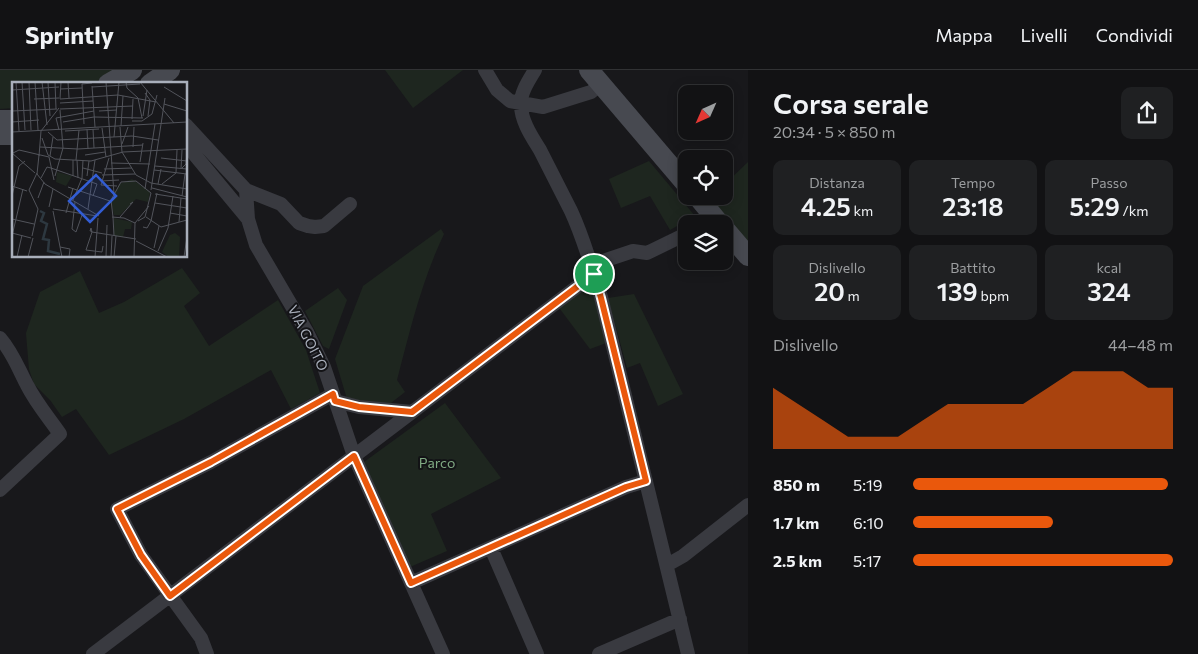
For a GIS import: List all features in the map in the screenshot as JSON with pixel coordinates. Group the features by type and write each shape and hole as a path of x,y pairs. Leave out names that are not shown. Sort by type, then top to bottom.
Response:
{"street":[{"path":"111,82 132,70"},
{"path":"152,82 170,70"},
{"path":"485,70 497,90 510,101 543,107 591,92 595,77"},
{"path":"535,70 520,104 522,114 571,211 601,298 688,654"},
{"path":"595,77 678,175"},
{"path":"188,127 246,190 282,204 299,223 316,227 324,226 350,204"},
{"name":"VIA GOITO","path":"188,142 194,154 248,219"},
{"name":"VIA GOITO","path":"246,190 248,219 256,245 307,332 324,367 354,456 443,654"},
{"path":"93,654 412,412 592,270 633,251 647,254 678,238"},
{"path":"733,241 748,256"},
{"path":"0,338 11,351 35,399 60,434 0,490"},
{"path":"206,654 202,638 141,555 117,509 334,397 359,407 412,412"},
{"path":"411,583 626,487 646,481"},
{"path":"667,565 683,556 748,505"},
{"path":"491,548 537,654"},
{"path":"599,654 680,619"}],"green space":[{"path":"0,70 117,70 96,82 12,82 12,108 0,109"},
{"path":"385,70 463,70 413,108"},
{"path":"649,161 678,196 678,205 686,205 694,215 678,215 678,226 670,230 650,196 621,208 609,179"},
{"path":"748,162 748,256 733,239 733,215 713,215 704,205 733,205 733,176"},
{"path":"441,229 444,234 423,287 397,380 405,392 391,403 347,399 335,359 363,286"},
{"path":"182,268 200,293 184,306 209,346 278,300 306,350 320,393 291,409 271,370 184,419 109,455 76,409 62,417 50,400 34,384 29,369 26,333 40,292 80,271 99,313 124,302"},
{"path":"592,280 609,342 590,349 557,305"},
{"path":"338,288 347,300 329,349 323,346 305,311"},
{"path":"634,294 683,394 658,406 640,363 627,368 608,298"},
{"name":"Parco","path":"445,403 501,478 431,514 447,551 410,567 364,462"}],"route":[{"path":"594,274 646,481 626,487 411,583 354,456 170,596 141,555 117,509 211,462 333,394 335,401 359,407 412,412 594,274"}]}
